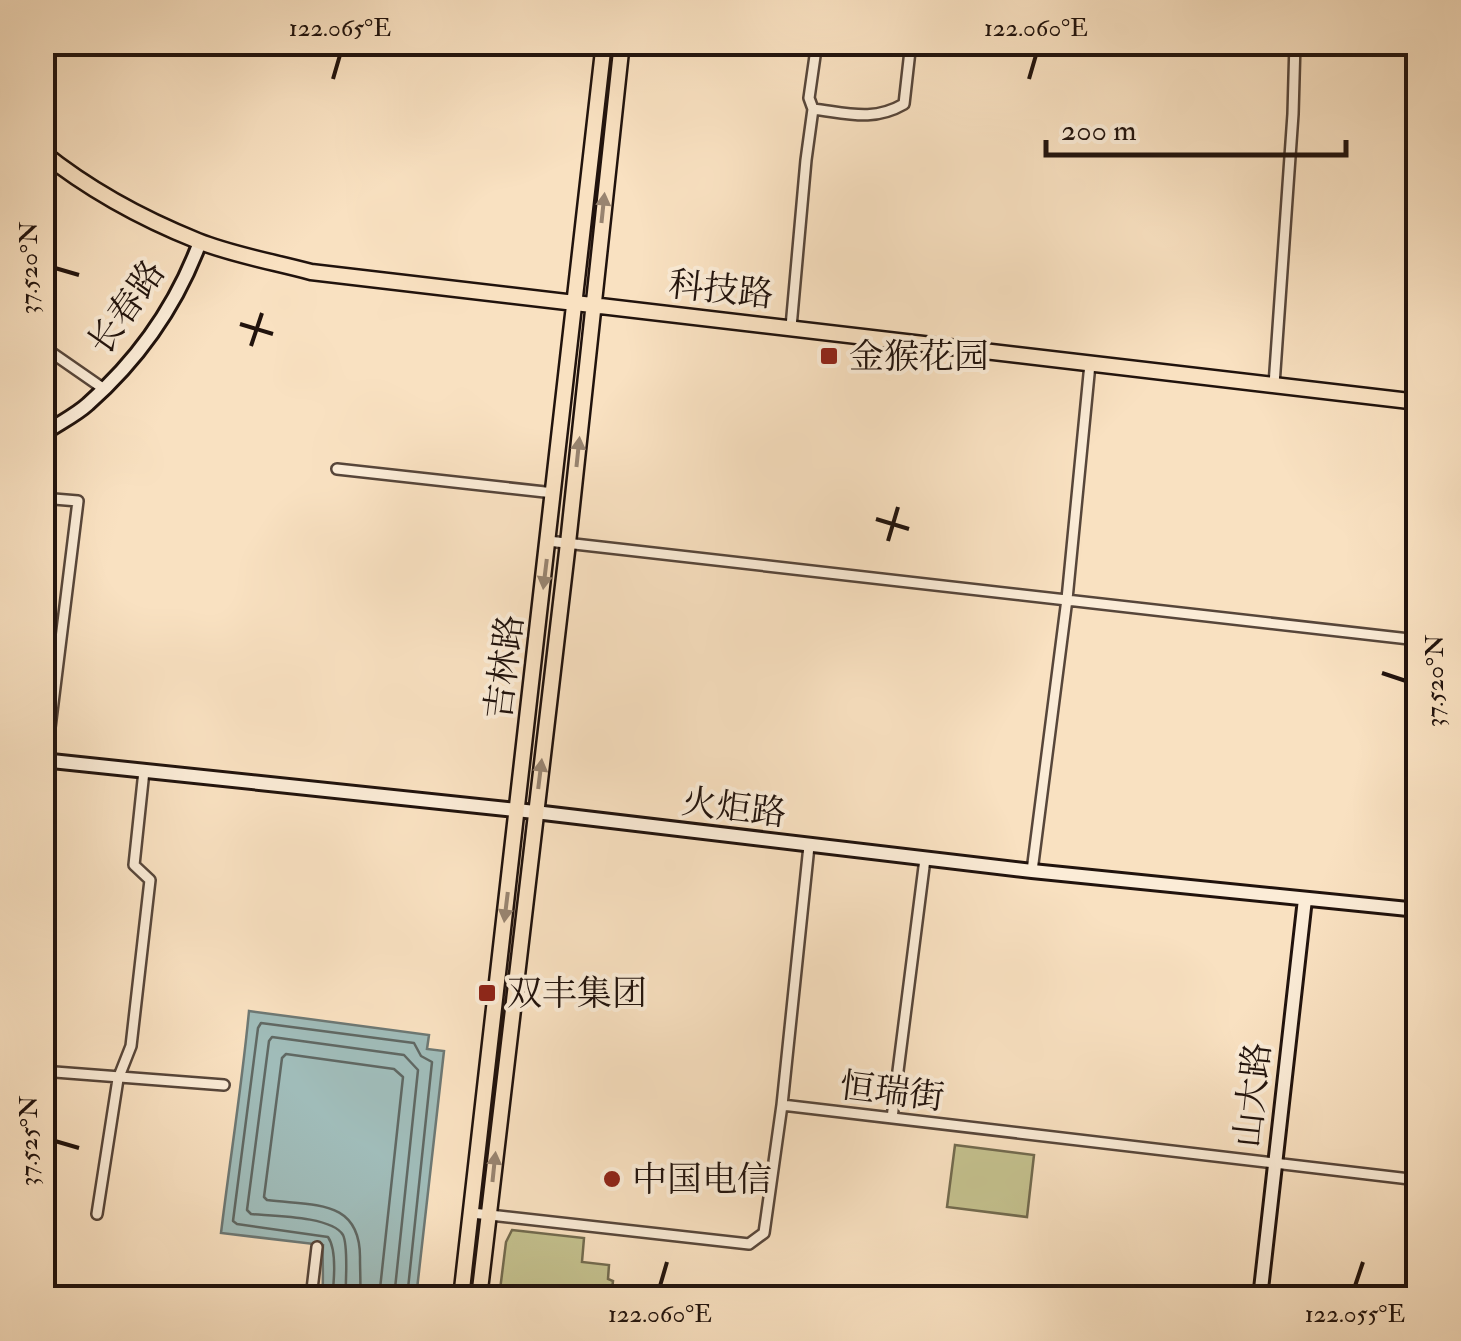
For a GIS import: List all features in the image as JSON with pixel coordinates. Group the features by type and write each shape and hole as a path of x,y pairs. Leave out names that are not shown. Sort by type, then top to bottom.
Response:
{"main road":[{"name":"吉林路","path":"461,1298 604,42"},
{"name":"吉林路","path":"479,1298 568,543 622,42"},
{"name":"科技路","path":"42,152 67,172 132,210 200,242 311,272 1418,402"},
{"name":"长春路","path":"42,435 85,407 146,342 186,278 200,242"},
{"name":"火炬路","path":"44,760 535,812 1032,871 1418,910"},
{"name":"山大路","path":"1260,1298 1305,898"}],"street":[{"path":"791,327 817,42"},
{"path":"813,109 867,116 904,104 912,42"},
{"path":"1274,385 1293,114 1294,42"},
{"path":"42,346 104,389"},
{"path":"1032,871 1067,599 1090,364"},
{"path":"337,470 554,493"},
{"path":"42,498 78,500 44,760"},
{"path":"548,541 1418,640"},
{"path":"97,1214 118,1078 132,1046 150,880 134,865 144,771"},
{"path":"472,1213 748,1244 764,1233 810,846"},
{"path":"892,1118 925,859"},
{"path":"42,1072 224,1085"},
{"name":"恒瑞街","path":"782,1105 1418,1180"},
{"path":"310,1298 317,1247"}],"shaded area":[{"path":"955,1145 1034,1155 1027,1217 947,1207"},
{"path":"512,1230 584,1238 582,1262 609,1265 608,1279 613,1281 611,1298 499,1298 506,1242"}],"water":[{"path":"249,1011 429,1035 427,1049 444,1051 416,1298 322,1298 323,1245 221,1233"}],"place":[{"name":"金猴花园","path":"829,356"},
{"name":"双丰集团","path":"487,993"},
{"name":"中国电信","path":"612,1179"}]}
